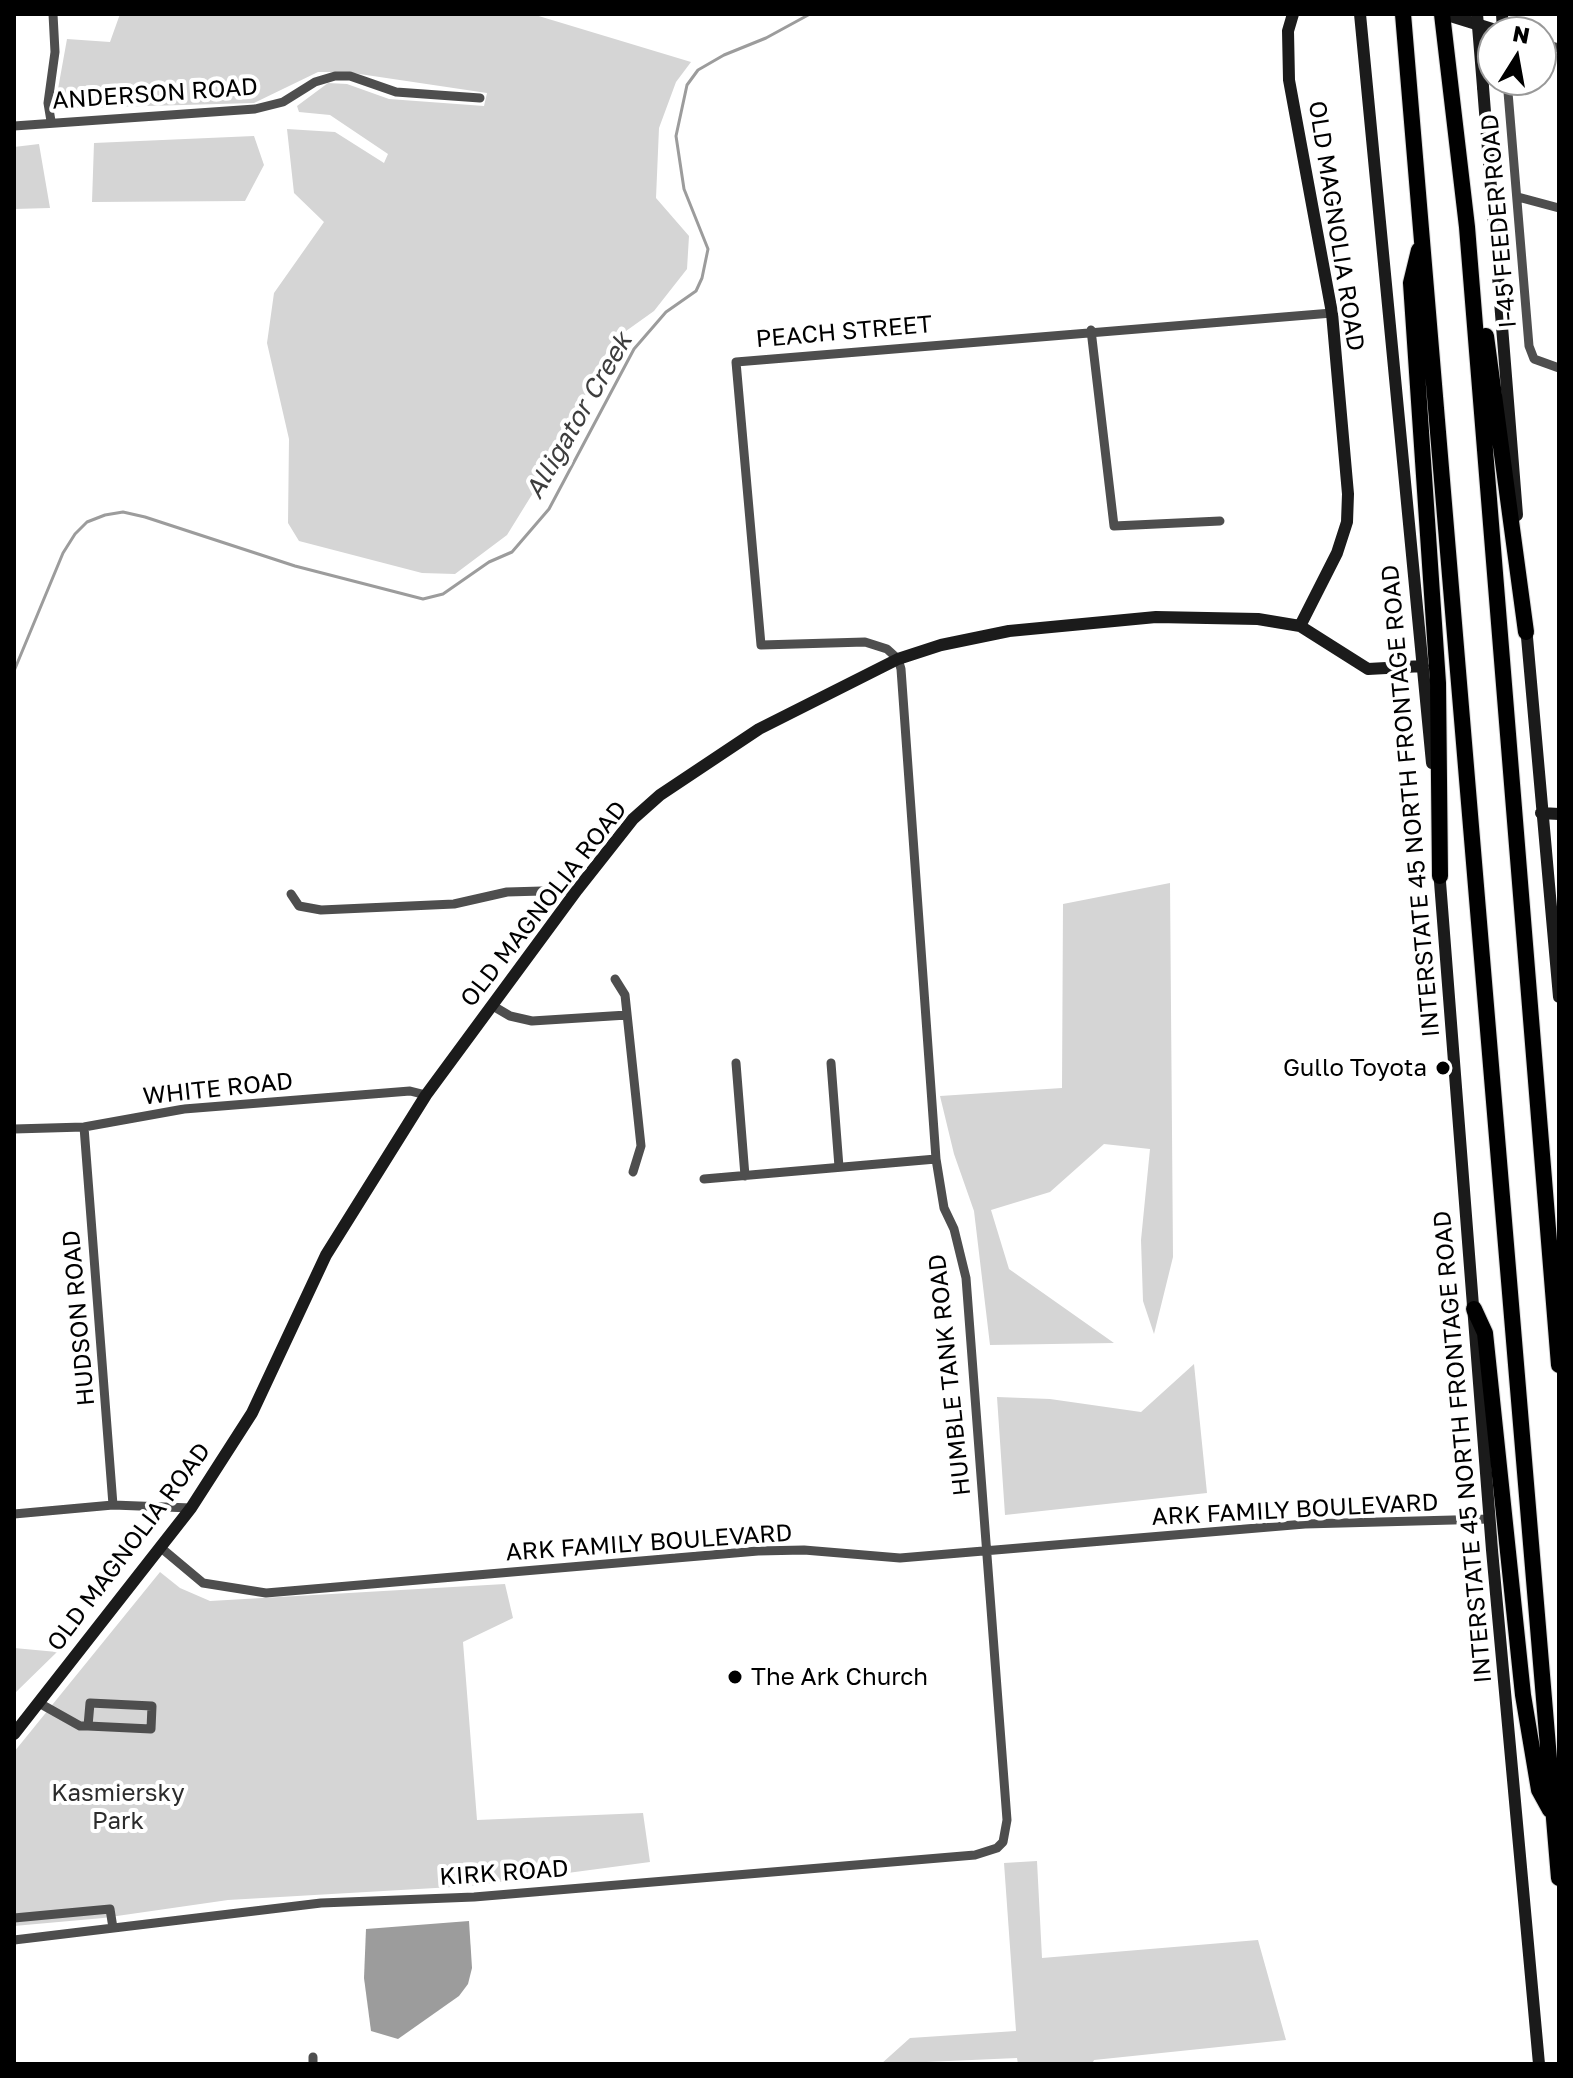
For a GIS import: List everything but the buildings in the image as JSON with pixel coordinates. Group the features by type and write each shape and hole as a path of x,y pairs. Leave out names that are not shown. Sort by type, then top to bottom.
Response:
{"highway":[{"path":"1403,14 1559,1878"},
{"path":"1443,14 1449,93 1467,227 1489,355 1526,632"},
{"path":"1467,227 1559,1365"},
{"path":"1423,233 1411,283 1438,683 1440,876"},
{"path":"1474,1309 1485,1333 1523,1695 1539,1790 1553,1817"}],"main road":[{"name":"OLD MAGNOLIA ROAD","path":"14,1734 191,1508 252,1413 326,1255 426,1095 633,819 684,776 759,729 898,659 1009,631 1089,621 1258,619 1300,626 1337,553 1347,522 1348,494 1332,313 1289,80 1288,31 1293,14"},
{"name":"INTERSTATE 45 NORTH FRONTAGE ROAD","path":"1360,14 1423,666 1490,1519 1539,2064"},
{"path":"1443,14 1477,24"},
{"path":"1477,14 1541,813 1559,997"},
{"path":"1300,626 1368,669 1423,666"},
{"path":"1541,813 1559,814"}],"street":[{"path":"51,121 48,103 55,52 53,14"},
{"name":"ANDERSON ROAD","path":"14,126 255,109 283,102 315,82 335,76 350,76 396,92 480,98"},
{"name":"I-45 FEEDER ROAD","path":"1509,96 1529,346 1534,359 1559,368"},
{"path":"1518,197 1559,208"},
{"name":"PEACH STREET","path":"898,659 887,649 865,642 761,645 736,362 1091,330 1332,313"},
{"path":"1091,330 1114,526 1220,521"},
{"name":"HUMBLE TANK ROAD","path":"898,659 936,1159 942,1199 957,1239 966,1278 1007,1820 1003,1842 997,1848"},
{"path":"291,894 299,906 321,910 454,904 507,892 577,890"},
{"path":"615,979 624,989 641,1146 633,1172"},
{"path":"493,1006 510,1016 532,1021 627,1015"},
{"path":"736,1063 745,1176"},
{"path":"831,1063 839,1167"},
{"name":"WHITE ROAD","path":"14,1129 84,1127 184,1109 410,1091 426,1095"},
{"name":"HUDSON ROAD","path":"84,1127 113,1505"},
{"path":"704,1179 936,1159"},
{"path":"14,1514 113,1505 191,1508"},
{"name":"ARK FAMILY BOULEVARD","path":"160,1547 188,1574 203,1583 250,1593 734,1552 804,1550 900,1558 1305,1524 1490,1519"},
{"path":"39,1703 62,1718 88,1726 151,1729 152,1706 90,1703 88,1726"},
{"name":"KIRK ROAD","path":"14,1940 321,1903 474,1897 975,1855 997,1848"},
{"path":"14,1918 110,1909 113,1928"}],"green space":[{"path":"120,14 532,14 691,62 676,82 659,128 656,198 689,236 687,269 654,311 612,341 554,459 507,535 455,574 422,573 299,541 288,523 289,439 267,343 274,293 324,222 294,193 287,129 335,132 384,163 388,154 330,115 299,112 297,106 328,83 347,84 389,99 484,106 487,93 346,72 318,72 254,103 77,108 58,89 67,39 110,42"},
{"path":"254,136 264,165 245,201 92,202 94,143"},
{"path":"39,144 50,208 14,209 14,147"},
{"path":"1170,883 1173,1257 1154,1334 1143,1301 1141,1240 1150,1149 1104,1144 1050,1192 991,1210 1009,1269 1114,1343 990,1345 974,1211 954,1154 940,1096 1062,1088 1063,904"},
{"path":"1194,1364 1207,1493 1005,1515 997,1397 1050,1399 1141,1412"},
{"name":"Kasmiersky Park","path":"160,1572 180,1588 210,1601 505,1584 513,1618 463,1642 477,1820 643,1813 650,1862 470,1886 228,1900 103,1918 14,1926 14,1752"},
{"path":"14,1648 57,1652 14,1694"},
{"path":"1037,1861 1042,1958 1258,1940 1286,2040 1094,2060 1092,2064 1018,2064 1017,2058 881,2064 910,2038 1016,2031 1004,1863"}],"shaded area":[{"path":"469,1921 472,1968 468,1984 459,1996 398,2039 371,2031 364,1978 366,1929"}],"waterway":[{"name":"Alligator Creek","path":"14,671 63,553 87,522 105,515 123,512 145,517 295,566 423,599 443,594 489,562 512,552 549,509 634,349 666,312 696,291 702,278 708,249 684,189 676,136 687,85 698,70 810,14"}],"place":[{"name":"Gullo Toyota","path":"1443,1068"},
{"name":"The Ark Church","path":"735,1677"}]}
